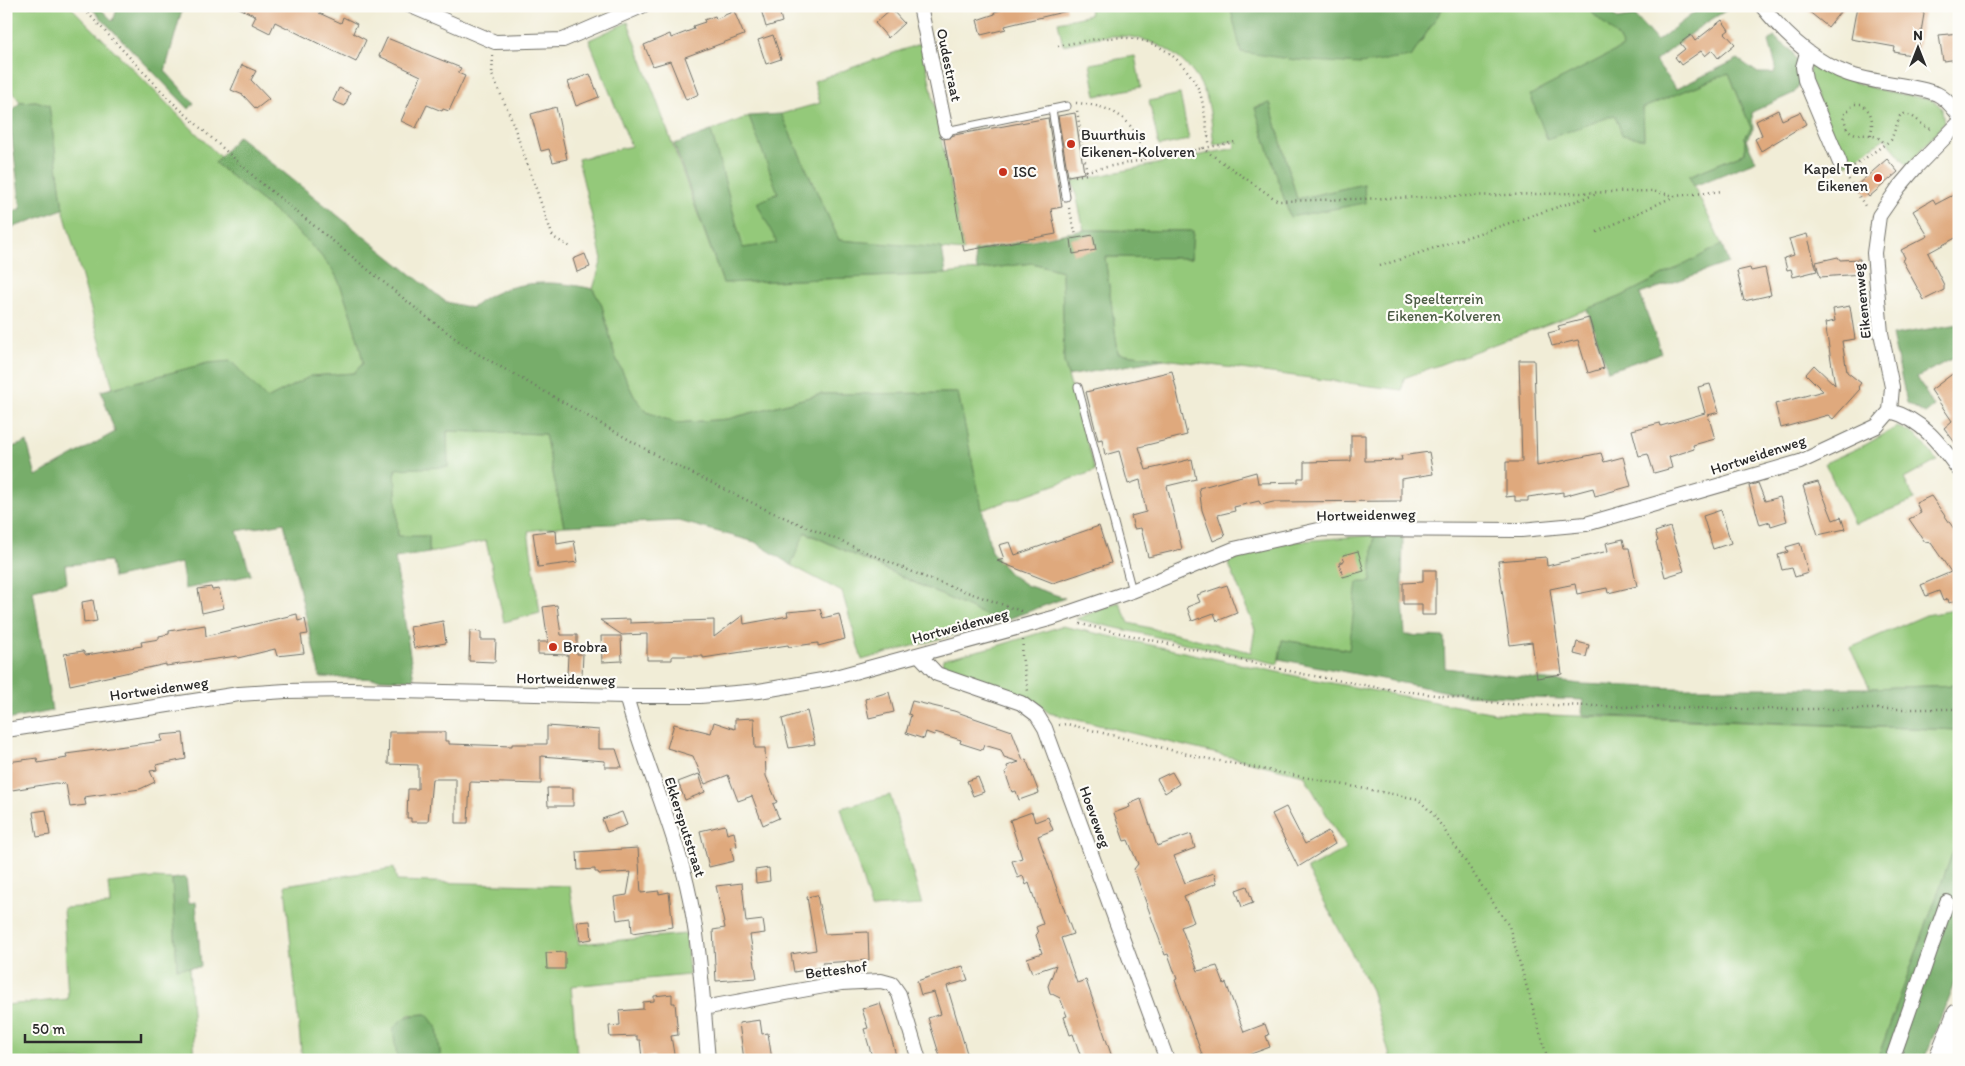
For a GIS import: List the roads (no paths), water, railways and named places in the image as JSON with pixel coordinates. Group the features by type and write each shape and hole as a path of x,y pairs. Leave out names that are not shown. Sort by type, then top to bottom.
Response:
{"highway":[{"path":"1941,1060 1959,1016"}],"street":[{"path":"411,6 495,42 562,40 642,6"},
{"name":"Oudestraat","path":"920,6 946,131"},
{"path":"1762,6 1788,37 1807,53 1846,74 1878,83 1938,94 1959,115"},
{"path":"1807,53 1803,67 1805,80 1846,168"},
{"name":"Eikenenweg","path":"1890,411 1892,387 1881,333 1874,253 1879,216 1899,187 1954,128"},
{"path":"1890,411 1915,421 1940,444 1959,470"},
{"name":"Hortweidenweg","path":"6,730 239,694 286,691 350,690 700,696 759,691 828,679 919,655 1024,619 1053,618 1132,591 1234,549 1323,529 1521,530 1586,524 1800,462 1877,426 1890,411"},
{"name":"Hoeveweg","path":"919,655 937,674 1021,703 1031,710 1045,728 1167,1060"},
{"name":"Ekkersputstraat","path":"626,696 636,736 678,852 688,887 708,1060"},
{"path":"1892,1060 1947,902"},
{"name":"Betteshof","path":"703,1008 842,983 881,980 892,984 899,994 919,1060"}],"lane":[{"path":"946,131 1067,106"},
{"path":"1052,109 1066,197"},
{"path":"1078,387 1132,591"}],"place":[{"name":"Buurthuis Eikenen-Kolveren","path":"1071,144"},
{"name":"ISC","path":"1003,172"},
{"name":"Kapel Ten Eikenen","path":"1878,178"},
{"name":"Brobra","path":"553,647"}],"park label":[{"name":"Speelterrein Eikenen-Kolveren","path":"1444,308"}]}
